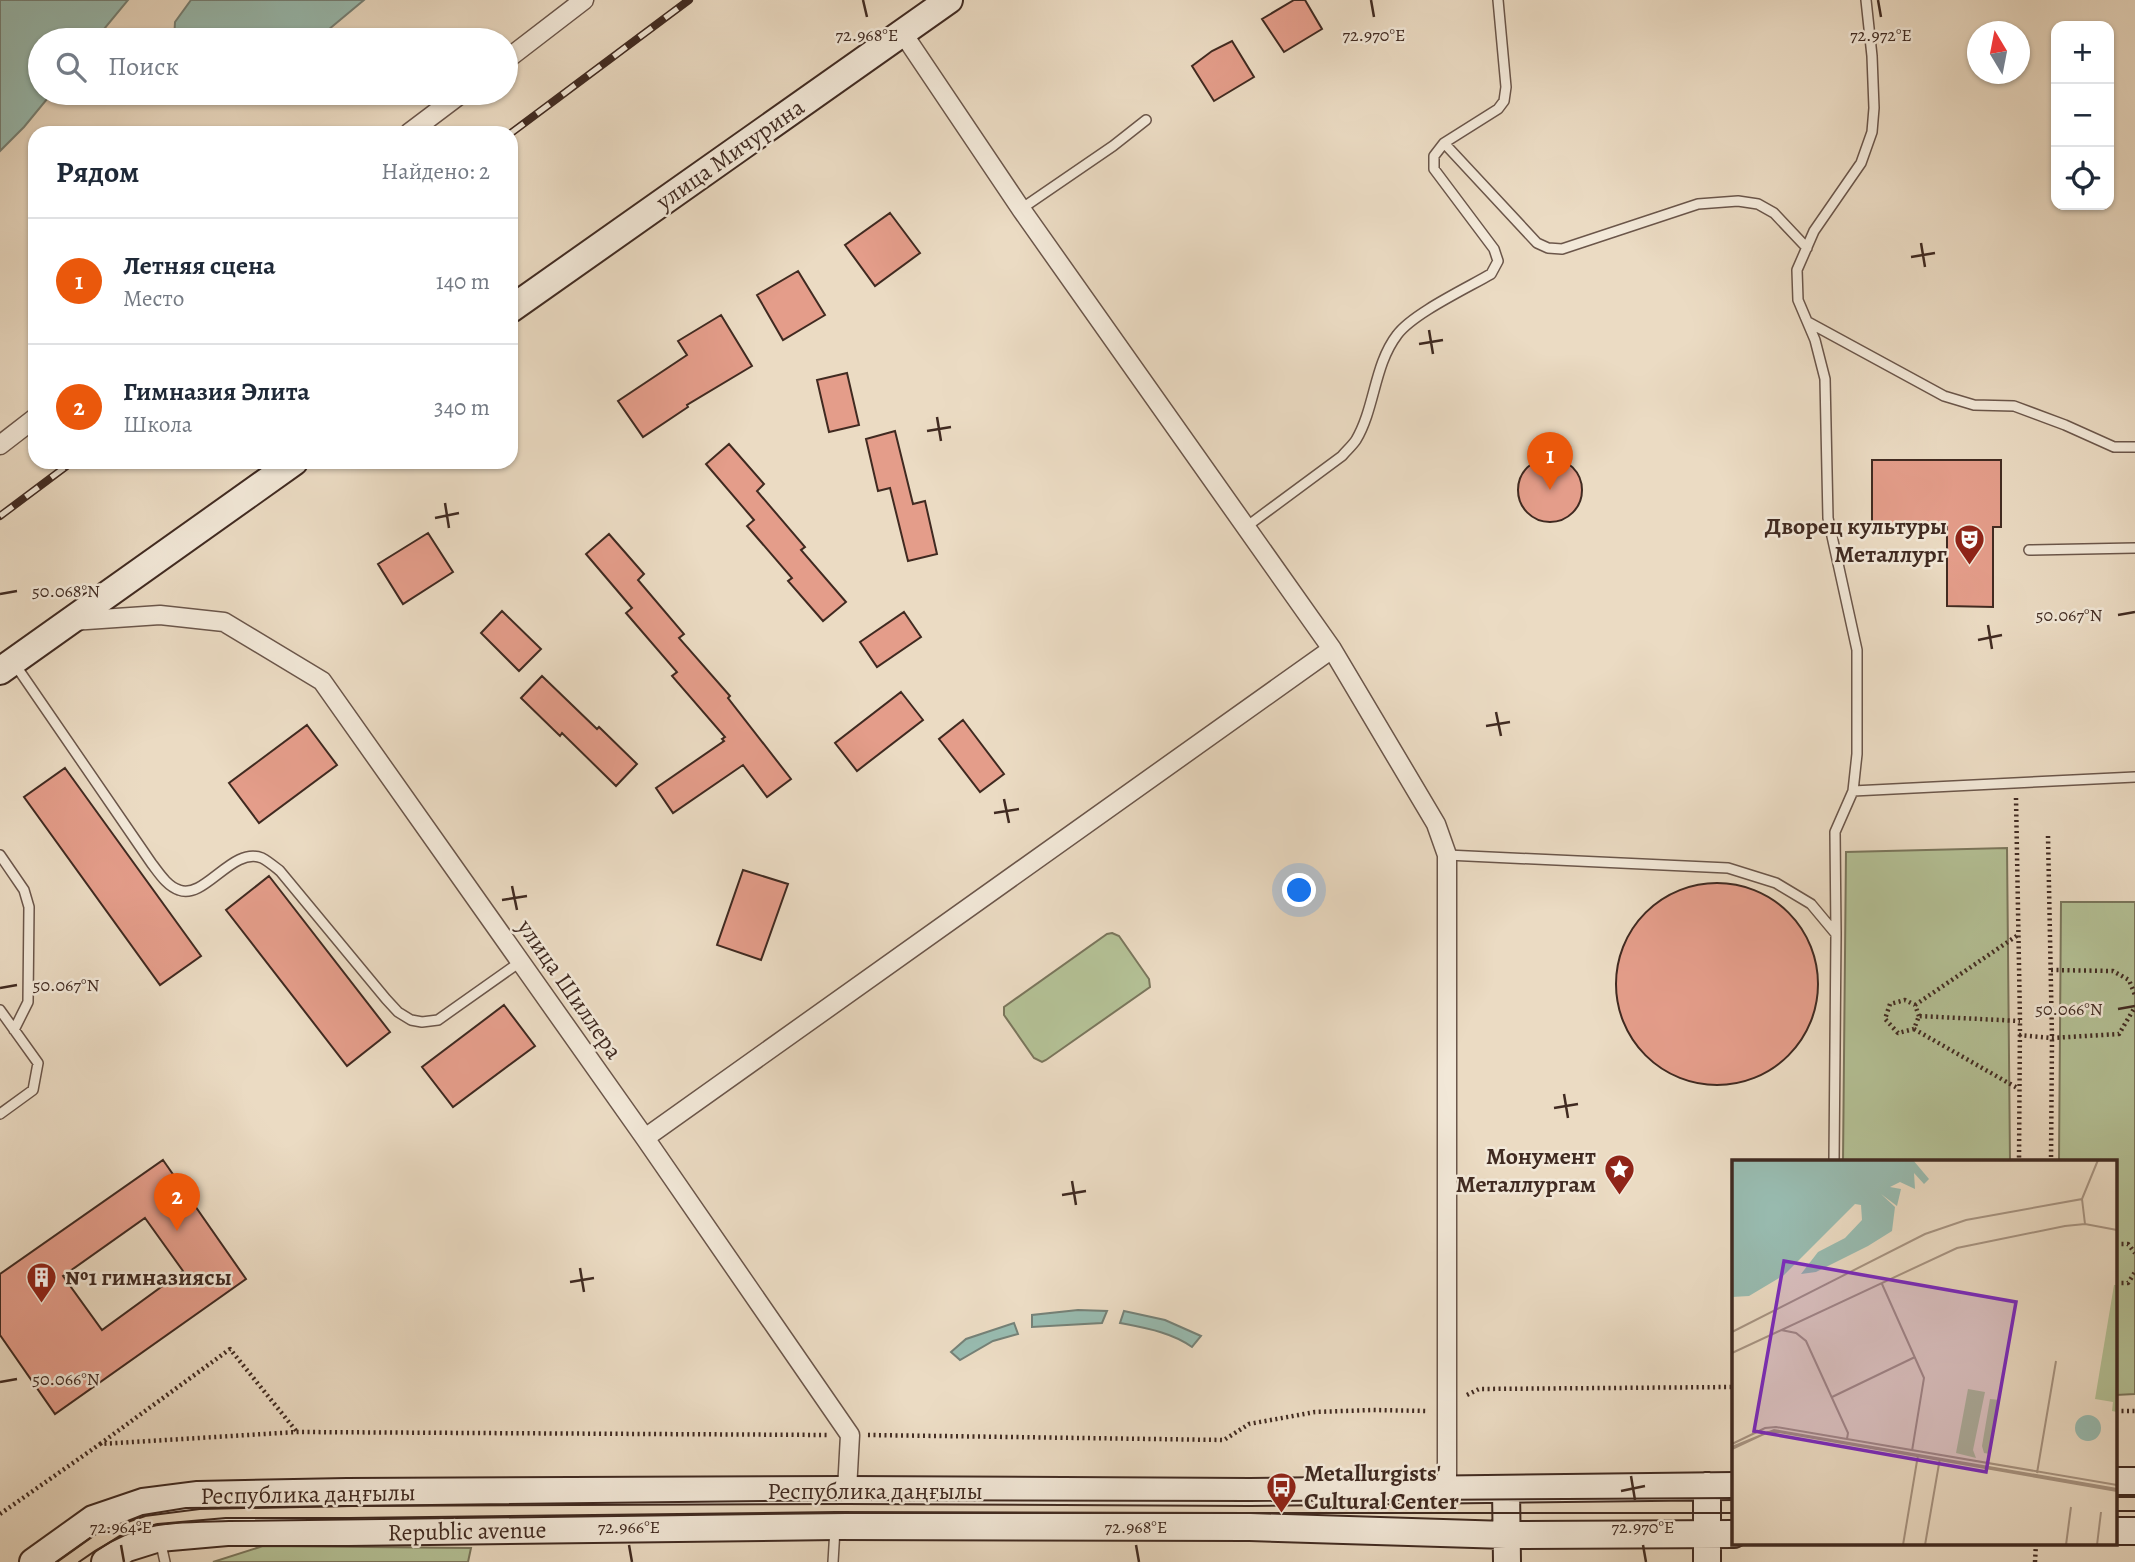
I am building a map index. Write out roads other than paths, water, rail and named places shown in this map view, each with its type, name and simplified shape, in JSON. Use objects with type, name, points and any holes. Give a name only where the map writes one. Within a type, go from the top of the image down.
[{"type":"main road","name":"улица Мичурина","points":[[518,304],[948,0]]},
{"type":"main road","points":[[7,666],[284,469]]},
{"type":"main road","points":[[1707,1486],[1707,1562]]},
{"type":"main road","name":"Республика даңғылы","points":[[33,1562],[93,1519],[143,1502],[198,1495],[847,1490],[1250,1492],[1732,1486]]},
{"type":"main road","points":[[1506,1489],[1507,1562]]},
{"type":"main road","name":"Республика даңғылы","points":[[836,1526],[1250,1527],[1506,1535],[1732,1534]]},
{"type":"main road","name":"Republic avenue","points":[[105,1562],[127,1548],[162,1550],[227,1532],[836,1526]]},
{"type":"street","points":[[518,51],[584,0]]},
{"type":"street","points":[[902,32],[1021,209],[1332,649],[1436,824],[1447,855],[1447,1489]]},
{"type":"street","points":[[418,126],[446,105]]},
{"type":"street","points":[[0,445],[28,423]]},
{"type":"street","name":"улица Шиллера","points":[[69,621],[160,615],[224,622],[322,681],[645,1138],[850,1435],[847,1490]]},
{"type":"street","points":[[645,1138],[1332,649]]},
{"type":"lane","points":[[1246,527],[1342,456],[1355,442],[1366,419],[1388,351],[1398,334],[1415,318],[1491,274],[1498,261],[1494,248],[1434,169],[1434,156],[1444,143],[1498,109],[1504,101],[1506,86],[1498,0]]},
{"type":"lane","points":[[1834,1160],[1835,832],[1853,791],[1857,754],[1857,650],[1829,518],[1825,379],[1815,340],[1798,300],[1797,270],[1814,231],[1861,163],[1872,132],[1874,108],[1866,0]]},
{"type":"lane","points":[[1021,209],[1146,120]]},
{"type":"lane","points":[[1444,143],[1536,243],[1548,248],[1562,249],[1698,204],[1738,201],[1758,204],[1774,213],[1807,248]]},
{"type":"lane","points":[[1808,322],[1944,396],[1975,405],[2014,406],[2114,447],[2135,447]]},
{"type":"lane","points":[[2029,550],[2135,548]]},
{"type":"lane","points":[[7,666],[167,883],[180,891],[192,891],[245,857],[262,858],[280,871],[386,999],[398,1012],[411,1020],[438,1020],[520,962]]},
{"type":"lane","points":[[1853,791],[2135,777]]},
{"type":"lane","points":[[0,855],[24,890],[29,907],[28,1002],[14,1030]]},
{"type":"lane","points":[[1447,855],[1728,868],[1776,883],[1811,904],[1836,934]]},
{"type":"lane","points":[[0,1010],[38,1063],[33,1090],[0,1114]]},
{"type":"lane","points":[[833,1562],[836,1526]]},
{"type":"water","points":[[0,0],[128,0],[105,28],[28,28],[28,105],[42,105],[0,151]]},
{"type":"water","points":[[191,0],[364,0],[330,28],[175,28],[175,22]]},
{"type":"water","points":[[1078,1310],[1107,1311],[1102,1323],[1032,1327],[1032,1315]]},
{"type":"water","points":[[1124,1311],[1165,1320],[1201,1336],[1192,1347],[1167,1334],[1120,1323]]},
{"type":"water","points":[[1014,1323],[1018,1334],[993,1341],[960,1360],[951,1352],[966,1339]]},
{"type":"tram line","points":[[2118,1497],[2135,1497]]},
{"type":"tram line","points":[[56,1562],[97,1533],[143,1515],[186,1508],[846,1500],[1732,1498]]},
{"type":"tram line","points":[[2118,1511],[2135,1511]]},
{"type":"tram line","points":[[79,1562],[109,1543],[141,1529],[196,1522],[846,1513],[1732,1513]]},
{"type":"railway","points":[[518,128],[689,0]]},
{"type":"railway","points":[[0,516],[63,469]]},
{"type":"place","name":"Летняя сцена","points":[[1550,490]]},
{"type":"place","name":"Дворец культуры Металлург","points":[[1970,567]]},
{"type":"place","name":"Монумент Металлургам","points":[[1619,1197]]},
{"type":"place","name":"Гимназия Элита","points":[[177,1231]]},
{"type":"place","name":"№1 гимназиясы","points":[[42,1304]]},
{"type":"place","name":"Metallurgists' Cultural Center","points":[[1281,1514]]}]
